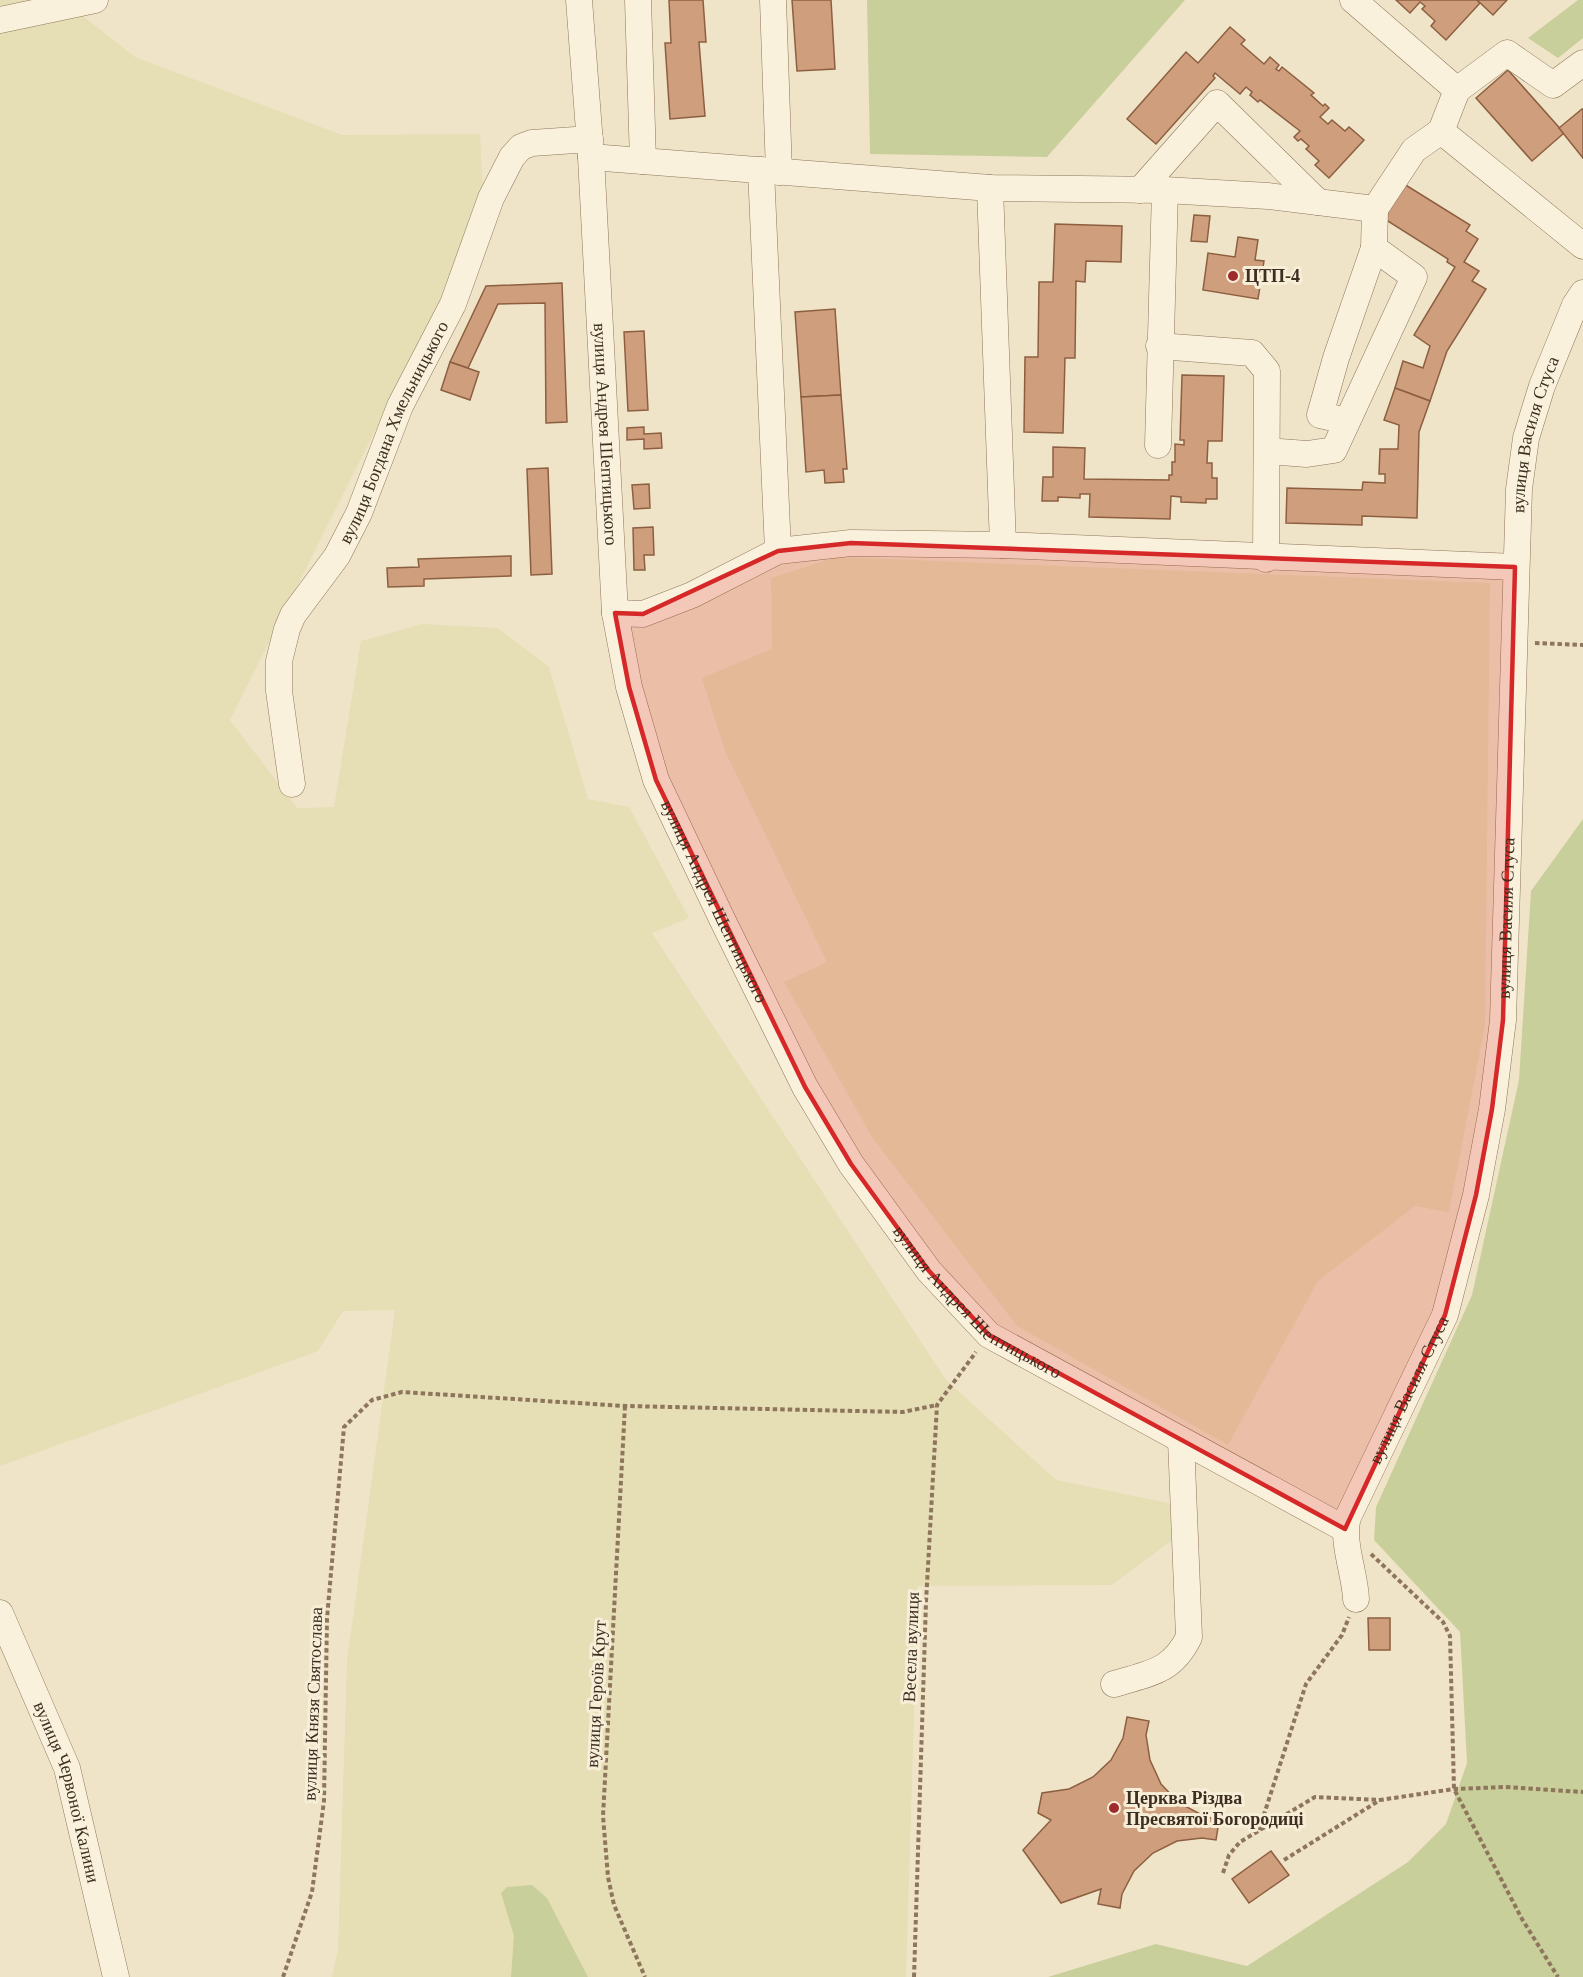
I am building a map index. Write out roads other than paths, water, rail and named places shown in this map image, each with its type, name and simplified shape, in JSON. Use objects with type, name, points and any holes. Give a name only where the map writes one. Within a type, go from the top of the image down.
[{"type":"street","points":[[0,21],[95,0]]},
{"type":"street","name":"вулиця Андрея Шептицького","points":[[579,0],[590,148],[615,613],[629,687],[656,780],[806,1087],[851,1164],[929,1271],[989,1335],[1345,1529]]},
{"type":"street","points":[[638,0],[643,161]]},
{"type":"street","points":[[773,0],[770,171],[778,551]]},
{"type":"street","points":[[1353,0],[1456,90]]},
{"type":"street","points":[[1347,421],[1320,416],[1336,358],[1374,248],[1375,209],[1414,150],[1441,131],[1456,90],[1507,53],[1553,85],[1583,63]]},
{"type":"street","points":[[1158,445],[1159,346],[1153,190],[1217,103],[1318,202]]},
{"type":"street","points":[[1441,131],[1583,246]]},
{"type":"street","name":"вулиця Богдана Хмельницького","points":[[292,784],[279,691],[279,661],[287,629],[293,615],[337,556],[359,513],[400,406],[453,303],[491,198],[512,157],[521,147],[532,143],[590,148],[643,161],[990,188],[1153,190],[1318,202],[1375,209]]},
{"type":"street","points":[[990,188],[1003,545]]},
{"type":"street","points":[[1267,452],[1307,454],[1334,450],[1414,277],[1374,248]]},
{"type":"street","name":"вулиця Василя Стуса","points":[[1345,1529],[1348,1517],[1445,1315],[1476,1195],[1492,1108],[1503,1020],[1519,489],[1527,438],[1542,386],[1575,305],[1583,293]]},
{"type":"street","points":[[1159,346],[1252,353],[1267,371],[1266,559]]},
{"type":"street","points":[[615,613],[643,614],[692,595],[778,551],[851,543],[1003,545],[1266,559],[1515,567]]},
{"type":"street","points":[[1114,1684],[1162,1669],[1180,1655],[1189,1637],[1181,1440]]},
{"type":"street","points":[[1345,1529],[1355,1577],[1356,1599]]},
{"type":"street","name":"вулиця Червоної Калини","points":[[0,1613],[67,1768],[117,1977]]},
{"type":"place","name":"ЦТП-4","points":[[1233,276]]},
{"type":"place","name":"Церква Різдва Пресвятої Богородиці","points":[[1114,1808]]}]
